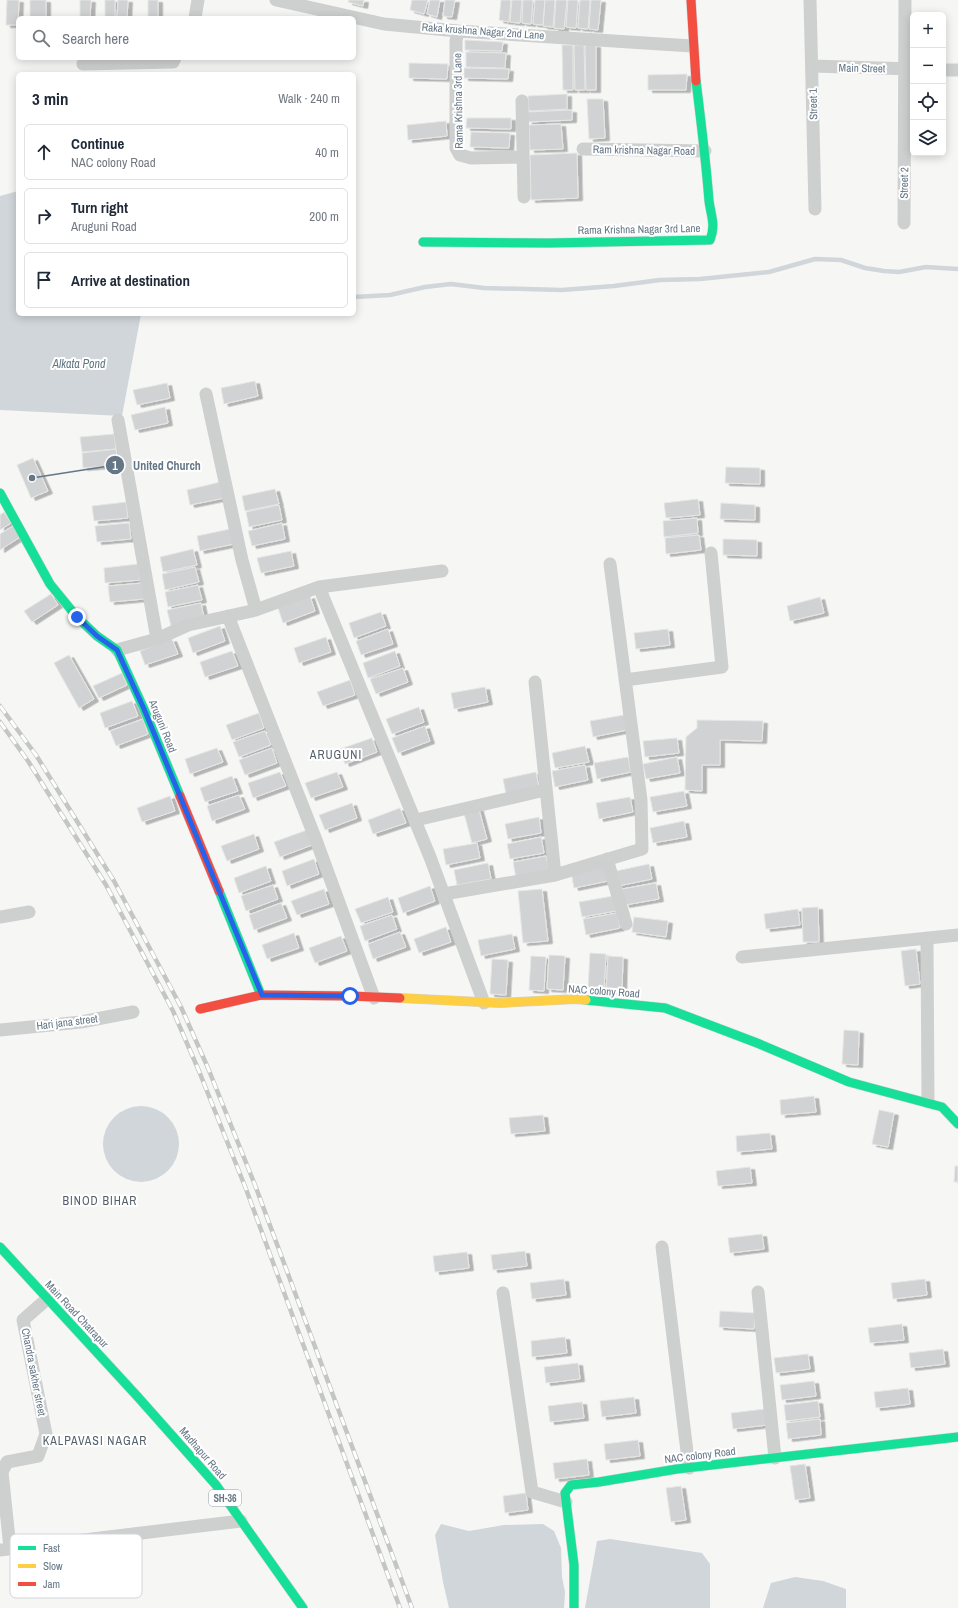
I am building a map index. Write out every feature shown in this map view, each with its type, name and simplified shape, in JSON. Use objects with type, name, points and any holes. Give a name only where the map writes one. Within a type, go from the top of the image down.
[{"type":"street","points":[[195,16],[198,0]]},
{"type":"street","name":"Raka krushna Nagar 2nd Lane","points":[[276,0],[348,16]]},
{"type":"street","name":"Rama Krishna Nagar 3rd Lane","points":[[423,242],[549,244],[710,240],[714,230],[710,210],[705,151],[692,46],[691,0]]},
{"type":"street","name":"Street 1","points":[[810,0],[815,209]]},
{"type":"street","name":"Street 2","points":[[904,223],[909,69],[905,0]]},
{"type":"street","name":"Raka krushna Nagar 2nd Lane","points":[[356,18],[384,24],[458,31],[692,46]]},
{"type":"street","name":"Rama Krishna 3rd Lane","points":[[458,31],[456,41],[456,148],[460,155],[471,158],[523,157]]},
{"type":"street","points":[[83,64],[173,62],[174,60]]},
{"type":"street","name":"Main Street","points":[[812,66],[909,69]]},
{"type":"street","points":[[946,70],[958,70]]},
{"type":"street","points":[[522,101],[524,197]]},
{"type":"street","name":"Ram krishna Nagar Road","points":[[583,149],[705,151]]},
{"type":"street","points":[[206,394],[242,560],[256,610]]},
{"type":"street","points":[[118,420],[157,639]]},
{"type":"street","points":[[0,493],[50,584],[77,617],[97,636],[117,650],[157,639],[188,625],[256,610],[319,587],[442,570]]},
{"type":"street","points":[[625,680],[722,667],[711,552]]},
{"type":"street","points":[[444,894],[555,875],[642,849],[641,800],[610,564]]},
{"type":"street","points":[[319,587],[416,820],[484,1003]]},
{"type":"street","points":[[228,616],[316,840],[374,998]]},
{"type":"street","name":"Aruguni Road","points":[[117,650],[144,709],[262,995]]},
{"type":"street","points":[[535,682],[555,875]]},
{"type":"street","points":[[416,820],[546,790]]},
{"type":"street","points":[[607,859],[626,924]]},
{"type":"street","points":[[0,917],[29,912]]},
{"type":"street","points":[[742,957],[958,935]]},
{"type":"street","points":[[928,938],[928,1102]]},
{"type":"street","name":"NAC colony Road","points":[[200,1009],[262,995],[484,1003],[576,999],[665,1008],[757,1043],[849,1082],[942,1107],[958,1124]]},
{"type":"street","name":"Hari jana street","points":[[0,1030],[81,1022],[133,1012]]},
{"type":"street","points":[[662,1247],[689,1468]]},
{"type":"street","name":"Main Road Chatrapur","points":[[0,1248],[137,1396]]},
{"type":"street","points":[[758,1292],[775,1458]]},
{"type":"street","points":[[503,1293],[532,1492],[566,1502]]},
{"type":"street","name":"Chandra sakher street","points":[[5,1549],[2,1472],[7,1462],[38,1456],[46,1434],[23,1320],[47,1299]]},
{"type":"street","name":"Madhapur Road","points":[[137,1396],[216,1485],[303,1608]]},
{"type":"street","name":"NAC colony Road","points":[[574,1608],[576,1592],[565,1493],[571,1485],[689,1468],[958,1437]]},
{"type":"street","points":[[131,1534],[241,1521]]},
{"type":"water","name":"Alkata Pond","points":[[16,192],[16,316],[141,316],[122,416],[0,410],[0,196]]},
{"type":"water","points":[[141,1106],[156,1109],[168,1117],[176,1129],[179,1144],[176,1159],[168,1171],[156,1179],[141,1182],[126,1179],[114,1171],[106,1159],[103,1144],[106,1129],[114,1117],[126,1109]]},
{"type":"water","points":[[441,1524],[469,1531],[504,1525],[543,1524],[554,1531],[561,1548],[562,1577],[565,1592],[564,1608],[449,1608],[435,1535]]},
{"type":"water","points":[[610,1539],[702,1553],[710,1564],[710,1608],[585,1608],[597,1541]]},
{"type":"water","points":[[795,1577],[823,1581],[846,1589],[846,1608],[763,1608],[771,1583]]},
{"type":"building","points":[[7,0],[19,0],[18,16],[16,16],[16,25],[6,25]]},
{"type":"building","points":[[30,0],[46,0],[46,16],[30,16]]},
{"type":"building","points":[[80,0],[91,0],[90,16],[80,16]]},
{"type":"building","points":[[105,0],[115,0],[115,16],[105,16]]},
{"type":"building","points":[[118,0],[128,0],[127,16],[117,16]]},
{"type":"building","points":[[148,0],[158,0],[158,16],[148,16]]},
{"type":"building","points":[[349,0],[364,0],[363,6],[348,2]]},
{"type":"building","points":[[412,0],[428,0],[424,14],[410,10]]},
{"type":"building","points":[[430,0],[440,0],[437,17],[427,14]]},
{"type":"building","points":[[445,0],[455,0],[452,17],[443,16]]},
{"type":"building","points":[[501,0],[511,0],[509,22],[499,20]]},
{"type":"building","points":[[512,0],[522,0],[520,23],[510,22]]},
{"type":"building","points":[[523,0],[533,0],[531,24],[522,23]]},
{"type":"building","points":[[535,0],[545,0],[543,25],[533,24]]},
{"type":"building","points":[[545,0],[555,0],[553,27],[543,26]]},
{"type":"building","points":[[556,0],[567,0],[564,29],[554,28]]},
{"type":"building","points":[[568,0],[578,0],[576,28],[566,27]]},
{"type":"building","points":[[580,0],[590,0],[588,29],[578,28]]},
{"type":"building","points":[[591,0],[601,0],[598,30],[589,29]]},
{"type":"building","points":[[465,40],[503,42],[502,51],[465,50]]},
{"type":"building","points":[[562,45],[573,45],[573,90],[563,90]]},
{"type":"building","points":[[574,45],[584,45],[585,90],[575,90]]},
{"type":"building","points":[[585,45],[596,45],[596,90],[586,90]]},
{"type":"building","points":[[466,52],[506,53],[505,68],[466,67]]},
{"type":"building","points":[[409,63],[448,64],[447,79],[409,78]]},
{"type":"building","points":[[464,68],[509,69],[508,79],[464,78]]},
{"type":"building","points":[[687,74],[686,90],[648,90],[648,75]]},
{"type":"building","points":[[567,94],[567,109],[529,111],[528,96]]},
{"type":"building","points":[[587,99],[603,99],[605,138],[589,139]]},
{"type":"building","points":[[572,110],[572,120],[528,122],[527,112]]},
{"type":"building","points":[[467,118],[511,118],[511,129],[466,128]]},
{"type":"building","points":[[446,121],[447,136],[408,140],[407,125]]},
{"type":"building","points":[[561,124],[563,149],[530,150],[529,125]]},
{"type":"building","points":[[471,132],[510,133],[509,148],[470,147]]},
{"type":"building","points":[[577,153],[578,198],[531,200],[530,155]]},
{"type":"building","points":[[255,381],[258,396],[224,404],[221,388]]},
{"type":"building","points":[[167,383],[170,398],[137,405],[133,390]]},
{"type":"building","points":[[165,407],[168,423],[135,430],[131,415]]},
{"type":"building","points":[[114,434],[116,449],[82,452],[80,437]]},
{"type":"building","points":[[116,449],[118,465],[83,468],[82,453]]},
{"type":"building","points":[[33,458],[48,491],[31,498],[17,465]]},
{"type":"building","points":[[726,467],[760,468],[760,484],[725,483]]},
{"type":"building","points":[[220,482],[224,498],[190,505],[187,490]]},
{"type":"building","points":[[275,489],[279,504],[245,511],[242,496]]},
{"type":"building","points":[[698,499],[700,515],[666,518],[664,503]]},
{"type":"building","points":[[126,502],[128,518],[94,521],[92,506]]},
{"type":"building","points":[[721,503],[755,505],[755,520],[720,519]]},
{"type":"building","points":[[279,505],[282,520],[249,527],[246,512]]},
{"type":"building","points":[[4,512],[11,523],[0,530],[0,515]]},
{"type":"building","points":[[697,518],[698,533],[664,537],[663,521]]},
{"type":"building","points":[[129,523],[131,539],[97,542],[95,526]]},
{"type":"building","points":[[282,523],[285,539],[252,546],[248,531]]},
{"type":"building","points":[[13,526],[20,537],[0,550],[0,534]]},
{"type":"building","points":[[230,529],[234,544],[200,551],[197,536]]},
{"type":"building","points":[[699,535],[701,550],[666,554],[665,538]]},
{"type":"building","points":[[723,539],[757,540],[757,556],[723,555]]},
{"type":"building","points":[[193,549],[197,565],[163,572],[160,557]]},
{"type":"building","points":[[291,551],[294,566],[261,573],[257,558]]},
{"type":"building","points":[[138,564],[140,580],[105,583],[104,568]]},
{"type":"building","points":[[195,567],[199,582],[165,590],[162,574]]},
{"type":"building","points":[[143,583],[144,599],[110,602],[108,586]]},
{"type":"building","points":[[198,585],[202,600],[168,607],[165,592]]},
{"type":"building","points":[[51,594],[58,605],[32,622],[24,611]]},
{"type":"building","points":[[310,596],[315,611],[283,623],[278,608]]},
{"type":"building","points":[[820,597],[824,613],[790,621],[787,606]]},
{"type":"building","points":[[201,603],[204,618],[171,626],[167,610]]},
{"type":"building","points":[[381,612],[386,626],[354,638],[349,623]]},
{"type":"building","points":[[220,626],[225,641],[193,653],[188,638]]},
{"type":"building","points":[[388,629],[393,644],[361,655],[356,641]]},
{"type":"building","points":[[668,629],[670,645],[636,649],[634,633]]},
{"type":"building","points":[[326,637],[331,652],[299,663],[294,648]]},
{"type":"building","points":[[172,639],[178,654],[145,665],[140,651]]},
{"type":"building","points":[[232,651],[238,666],[205,677],[200,662]]},
{"type":"building","points":[[395,651],[400,666],[368,678],[363,663]]},
{"type":"building","points":[[69,655],[94,699],[79,708],[54,663]]},
{"type":"building","points":[[403,668],[408,682],[376,694],[370,679]]},
{"type":"building","points":[[122,673],[127,685],[99,698],[93,686]]},
{"type":"building","points":[[350,680],[355,695],[323,706],[317,692]]},
{"type":"building","points":[[485,687],[488,702],[454,709],[451,693]]},
{"type":"building","points":[[132,701],[138,716],[105,728],[100,713]]},
{"type":"building","points":[[419,707],[424,722],[392,734],[386,719]]},
{"type":"building","points":[[259,713],[264,728],[232,740],[226,725]]},
{"type":"building","points":[[624,715],[627,730],[593,737],[590,721]]},
{"type":"building","points":[[143,719],[148,734],[116,746],[110,731]]},
{"type":"building","points":[[697,720],[763,721],[762,741],[720,740],[720,765],[702,765],[702,791],[685,790],[686,737],[697,728]]},
{"type":"building","points":[[425,726],[430,741],[398,753],[392,738]]},
{"type":"building","points":[[265,731],[271,745],[239,757],[233,742]]},
{"type":"building","points":[[372,738],[377,752],[345,764],[340,749]]},
{"type":"building","points":[[677,738],[679,753],[645,757],[643,741]]},
{"type":"building","points":[[585,746],[589,762],[555,768],[552,753]]},
{"type":"building","points":[[217,748],[223,762],[190,774],[185,759]]},
{"type":"building","points":[[272,748],[277,763],[245,775],[239,760]]},
{"type":"building","points":[[628,757],[631,772],[597,779],[594,763]]},
{"type":"building","points":[[677,757],[680,773],[646,779],[643,764]]},
{"type":"building","points":[[585,765],[588,780],[555,787],[552,771]]},
{"type":"building","points":[[280,772],[286,786],[253,798],[248,783]]},
{"type":"building","points":[[337,772],[343,787],[311,798],[305,783]]},
{"type":"building","points":[[536,772],[539,788],[506,794],[503,779]]},
{"type":"building","points":[[232,776],[238,791],[205,802],[200,788]]},
{"type":"building","points":[[684,791],[687,806],[653,812],[650,797]]},
{"type":"building","points":[[239,795],[245,809],[212,821],[207,806]]},
{"type":"building","points":[[170,796],[175,811],[142,822],[137,808]]},
{"type":"building","points":[[630,797],[633,812],[599,819],[596,803]]},
{"type":"building","points":[[352,803],[357,818],[325,830],[319,815]]},
{"type":"building","points":[[478,806],[487,839],[472,843],[463,810]]},
{"type":"building","points":[[400,808],[406,823],[373,834],[368,820]]},
{"type":"building","points":[[539,817],[541,833],[508,839],[505,824]]},
{"type":"building","points":[[684,821],[687,837],[653,843],[650,828]]},
{"type":"building","points":[[307,830],[312,845],[280,857],[274,842]]},
{"type":"building","points":[[254,834],[259,849],[227,861],[221,846]]},
{"type":"building","points":[[541,837],[544,853],[510,859],[507,844]]},
{"type":"building","points":[[477,843],[480,858],[446,865],[443,849]]},
{"type":"building","points":[[546,856],[549,871],[516,878],[513,862]]},
{"type":"building","points":[[314,859],[319,874],[287,886],[282,871]]},
{"type":"building","points":[[488,863],[491,879],[457,885],[454,870]]},
{"type":"building","points":[[649,864],[652,879],[618,886],[616,871]]},
{"type":"building","points":[[266,866],[271,881],[239,893],[234,878]]},
{"type":"building","points":[[605,866],[608,881],[574,888],[571,872]]},
{"type":"building","points":[[656,883],[659,899],[625,905],[622,889]]},
{"type":"building","points":[[273,885],[278,899],[246,911],[241,896]]},
{"type":"building","points":[[430,886],[435,901],[403,913],[398,898]]},
{"type":"building","points":[[324,889],[329,904],[297,915],[291,901]]},
{"type":"building","points":[[542,889],[548,941],[523,943],[518,891]]},
{"type":"building","points":[[613,896],[616,911],[582,917],[579,902]]},
{"type":"building","points":[[388,897],[393,912],[361,923],[355,909]]},
{"type":"building","points":[[281,903],[287,918],[254,930],[249,915]]},
{"type":"building","points":[[818,907],[819,942],[803,942],[802,908]]},
{"type":"building","points":[[798,909],[800,925],[766,929],[764,914]]},
{"type":"building","points":[[617,913],[620,928],[586,935],[583,919]]},
{"type":"building","points":[[392,915],[397,929],[365,941],[360,926]]},
{"type":"building","points":[[634,917],[668,921],[666,937],[632,932]]},
{"type":"building","points":[[446,927],[451,942],[419,953],[414,939]]},
{"type":"building","points":[[400,932],[406,947],[373,959],[368,944]]},
{"type":"building","points":[[294,933],[299,948],[267,959],[262,945]]},
{"type":"building","points":[[512,934],[515,949],[481,956],[478,940]]},
{"type":"building","points":[[341,936],[347,951],[315,963],[309,948]]},
{"type":"building","points":[[916,949],[920,984],[905,986],[901,951]]},
{"type":"building","points":[[590,953],[606,954],[604,989],[588,988]]},
{"type":"building","points":[[549,955],[565,956],[563,990],[547,989]]},
{"type":"building","points":[[531,956],[546,957],[544,991],[529,990]]},
{"type":"building","points":[[608,956],[623,957],[622,992],[606,991]]},
{"type":"building","points":[[492,959],[508,960],[506,995],[490,994]]},
{"type":"building","points":[[844,1030],[859,1031],[858,1065],[842,1064]]},
{"type":"building","points":[[814,1096],[816,1112],[781,1115],[780,1100]]},
{"type":"building","points":[[879,1110],[894,1113],[888,1147],[872,1144]]},
{"type":"building","points":[[543,1115],[545,1131],[511,1134],[509,1118]]},
{"type":"building","points":[[770,1133],[772,1149],[737,1152],[736,1136]]},
{"type":"building","points":[[955,1166],[958,1166],[958,1182],[954,1182]]},
{"type":"building","points":[[750,1167],[752,1183],[718,1186],[716,1171]]},
{"type":"building","points":[[762,1234],[764,1249],[730,1253],[728,1238]]},
{"type":"building","points":[[525,1251],[527,1266],[493,1270],[491,1255]]},
{"type":"building","points":[[467,1252],[469,1268],[435,1272],[433,1256]]},
{"type":"building","points":[[564,1279],[566,1295],[532,1299],[530,1283]]},
{"type":"building","points":[[925,1279],[927,1295],[893,1299],[891,1283]]},
{"type":"building","points":[[720,1311],[755,1313],[754,1329],[719,1327]]},
{"type":"building","points":[[902,1324],[904,1340],[870,1343],[868,1328]]},
{"type":"building","points":[[565,1337],[567,1353],[532,1357],[531,1341]]},
{"type":"building","points":[[943,1349],[945,1364],[911,1368],[909,1353]]},
{"type":"building","points":[[808,1354],[810,1369],[776,1373],[774,1358]]},
{"type":"building","points":[[578,1363],[580,1379],[546,1383],[544,1367]]},
{"type":"building","points":[[814,1381],[816,1396],[782,1400],[780,1385]]},
{"type":"building","points":[[908,1388],[910,1404],[876,1408],[874,1392]]},
{"type":"building","points":[[634,1397],[636,1413],[602,1417],[600,1401]]},
{"type":"building","points":[[818,1401],[820,1417],[786,1421],[784,1405]]},
{"type":"building","points":[[582,1402],[584,1418],[550,1422],[548,1406]]},
{"type":"building","points":[[765,1409],[767,1425],[733,1429],[731,1413]]},
{"type":"building","points":[[820,1419],[821,1435],[788,1439],[786,1423]]},
{"type":"building","points":[[638,1440],[640,1456],[606,1460],[604,1444]]},
{"type":"building","points":[[587,1459],[589,1475],[555,1479],[553,1463]]},
{"type":"building","points":[[805,1464],[810,1498],[795,1500],[790,1466]]},
{"type":"building","points":[[681,1486],[686,1520],[671,1522],[666,1488]]},
{"type":"building","points":[[526,1493],[528,1510],[505,1513],[503,1496]]},
{"type":"waterway","points":[[356,297],[390,295],[425,287],[451,284],[484,288],[562,290],[614,286],[660,280],[700,279],[769,272],[815,259],[841,260],[865,268],[884,271],[899,272],[926,267],[958,269]]},
{"type":"railway","points":[[0,706],[36,755],[114,881],[181,1007],[208,1068],[255,1185],[412,1608]]},
{"type":"railway","points":[[0,722],[28,761],[106,885],[173,1011],[199,1071],[246,1189],[400,1608]]},
{"type":"traffic: fast","points":[[423,242],[549,243],[710,240],[713,230],[696,81]]},
{"type":"traffic: fast","points":[[0,493],[50,584],[77,617],[97,636],[117,650],[144,709],[180,796]]},
{"type":"traffic: fast","points":[[219,891],[261,995]]},
{"type":"traffic: fast","points":[[586,1000],[665,1008],[757,1043],[849,1082],[942,1107],[958,1124]]},
{"type":"traffic: fast","points":[[0,1247],[137,1396]]},
{"type":"traffic: fast","points":[[137,1396],[216,1485],[303,1608]]},
{"type":"traffic: fast","points":[[574,1608],[574,1565],[565,1493],[571,1485],[599,1482],[677,1469],[958,1437]]},
{"type":"traffic: slow","points":[[400,998],[500,1003],[576,999],[586,1000]]},
{"type":"traffic: jam","points":[[691,0],[696,81]]},
{"type":"traffic: jam","points":[[180,796],[219,891]]},
{"type":"traffic: jam","points":[[200,1009],[261,995],[400,998]]},
{"type":"place","name":"United Church","points":[[32,478]]},
{"type":"district","name":"ARUGUNI","points":[[336,755]]},
{"type":"district","name":"BINOD BIHAR","points":[[100,1201]]},
{"type":"district","name":"KALPAVASI NAGAR","points":[[95,1441]]},
{"type":"route","points":[[77,617],[97,636],[117,650],[144,709],[179,797],[262,995],[350,996]]}]
